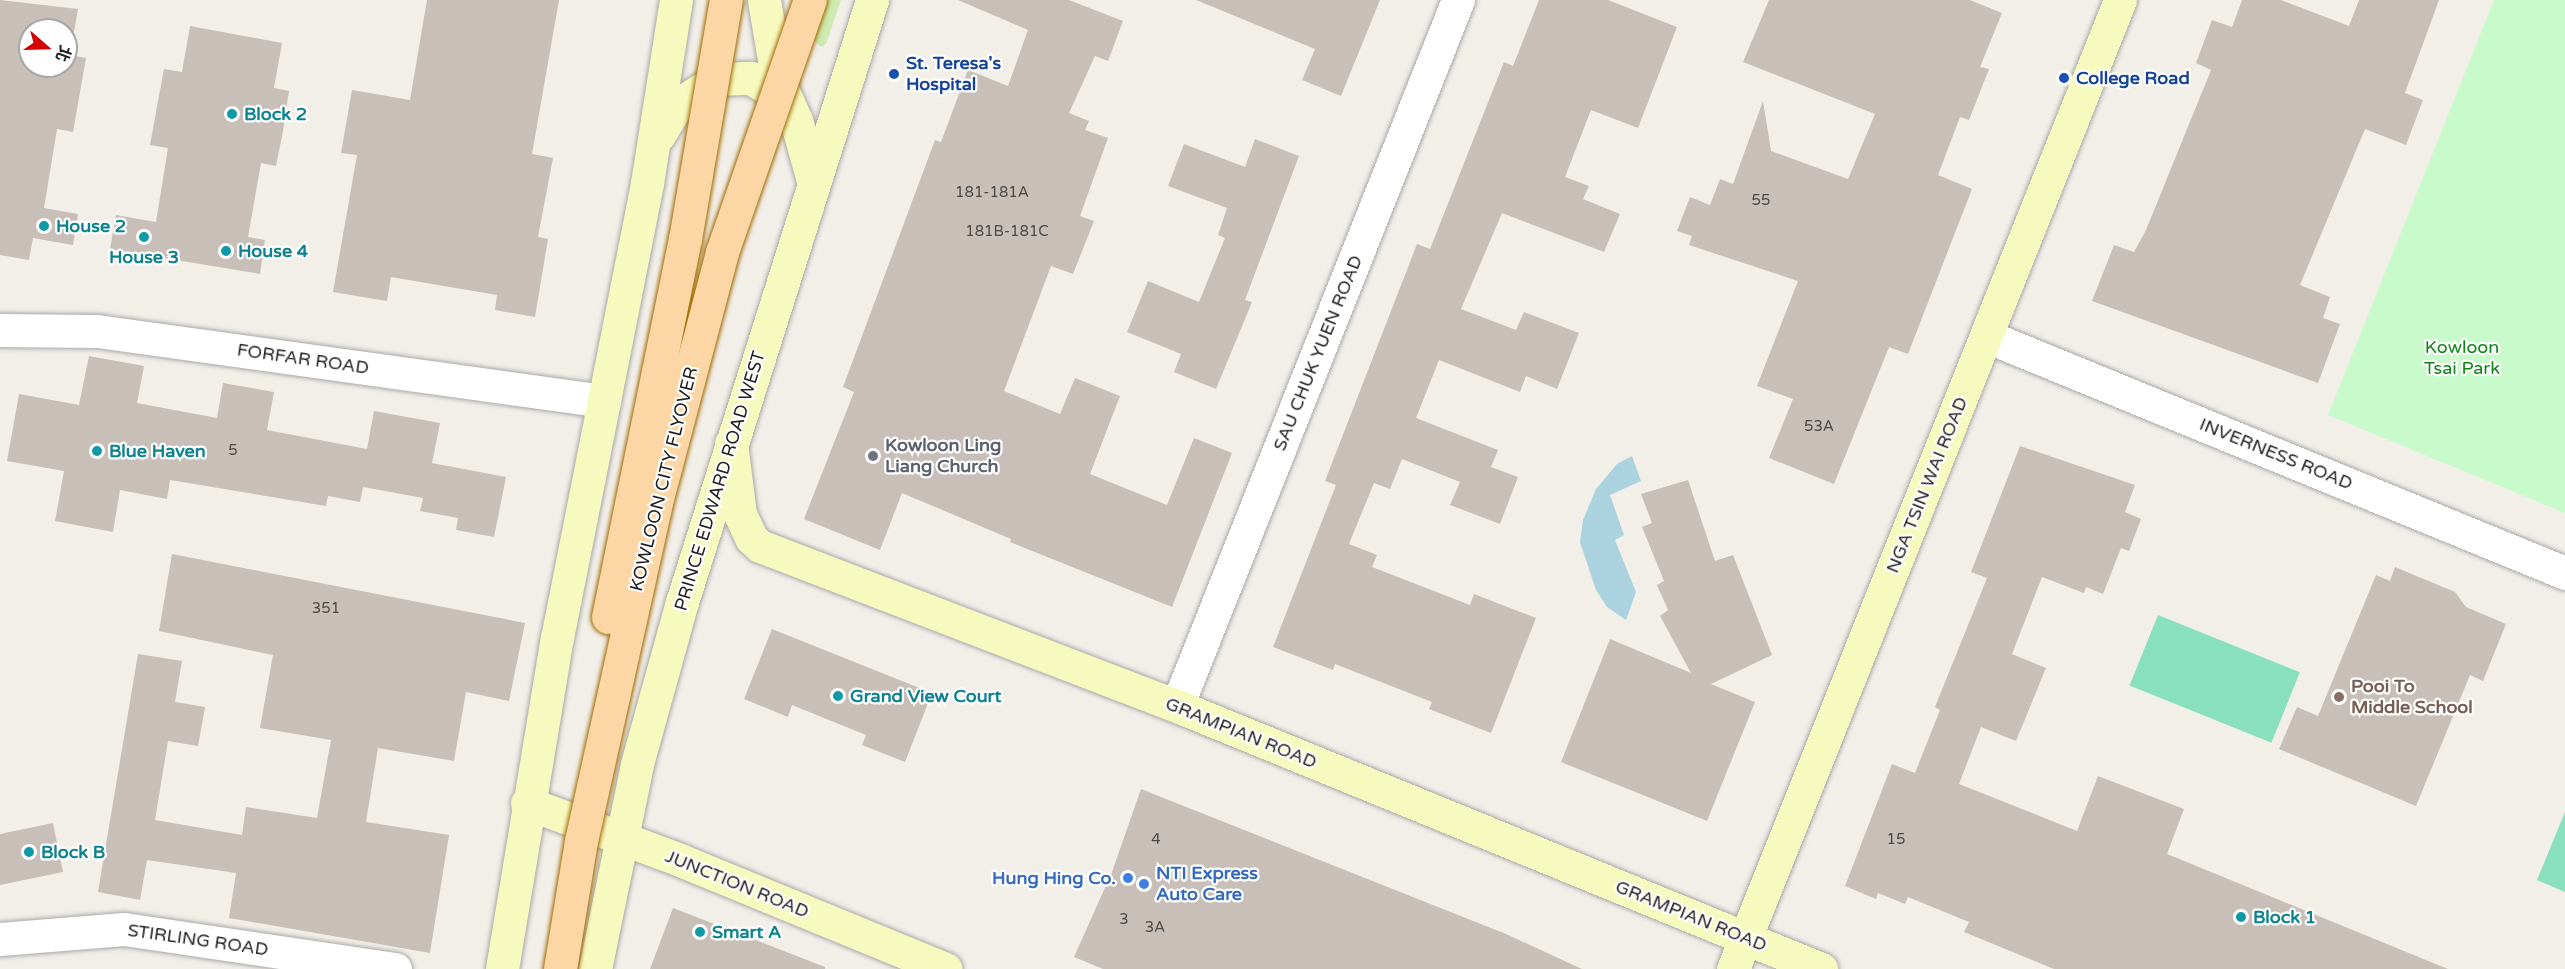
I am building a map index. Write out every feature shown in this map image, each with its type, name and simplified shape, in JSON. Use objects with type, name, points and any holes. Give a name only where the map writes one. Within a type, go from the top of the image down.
[{"type":"main road","points":[[647,183],[676,0]]},
{"type":"main road","name":"KOWLOON CITY FLYOVER","points":[[538,969],[685,239],[726,0]]},
{"type":"main road","points":[[764,0],[768,45],[813,181]]},
{"type":"main road","name":"KOWLOON CITY FLYOVER","points":[[560,969],[581,841],[655,507],[722,252],[810,0]]},
{"type":"main road","name":"PRINCE EDWARD ROAD WEST","points":[[595,969],[620,839],[682,602],[872,0]]},
{"type":"main road","name":"NGA TSIN WAI ROAD","points":[[1733,969],[2120,0]]},
{"type":"main road","points":[[502,969],[527,803],[656,140],[677,105],[700,87],[718,79],[751,78],[786,100]]},
{"type":"main road","name":"GRAMPIAN ROAD","points":[[731,443],[740,513],[751,538],[760,546],[1177,706],[1821,969]]},
{"type":"main road","name":"JUNCTION ROAD","points":[[527,803],[946,969]]},
{"type":"street","name":"SAU CHUK YUEN ROAD","points":[[1177,706],[1458,0]]},
{"type":"street","name":"FORFAR ROAD","points":[[0,330],[97,331],[604,400]]},
{"type":"street","name":"INVERNESS ROAD","points":[[1986,336],[2565,573]]},
{"type":"street","name":"STIRLING ROAD","points":[[0,939],[124,929],[395,969]]},
{"type":"green space","points":[[806,0],[841,0],[826,44],[821,47],[812,39]]},
{"type":"green space","name":"Kowloon Tsai Park","points":[[2494,0],[2565,0],[2565,513],[2328,415]]},
{"type":"green space","points":[[2158,615],[2300,672],[2271,743],[2130,685]]},
{"type":"green space","points":[[2565,812],[2565,892],[2537,880]]},
{"type":"water","points":[[1632,456],[1641,481],[1610,495],[1624,535],[1615,540],[1636,592],[1626,620],[1607,607],[1596,590],[1580,542],[1583,520],[1596,489],[1617,464]]},
{"type":"building","points":[[0,0],[78,9],[76,18],[18,18],[18,78],[78,78],[78,56],[86,58],[73,132],[57,129],[44,208],[78,214],[73,245],[33,238],[29,260],[0,255]]},
{"type":"building","points":[[427,0],[559,0],[532,154],[553,158],[538,237],[548,239],[535,317],[495,310],[497,295],[391,277],[387,301],[333,292],[357,155],[341,153],[352,90],[410,100]]},
{"type":"building","points":[[958,0],[1069,0],[1123,21],[1108,61],[1095,56],[1069,113],[1089,121],[1085,130],[1108,138],[1080,216],[1094,221],[1073,274],[1051,266],[1004,391],[1060,414],[1075,378],[1120,396],[1090,474],[1167,505],[1194,438],[1232,453],[1172,607],[1010,542],[1011,539],[902,493],[880,550],[804,519],[854,392],[843,387],[935,140],[941,142],[968,70],[1008,86],[1028,30]]},
{"type":"building","points":[[1196,0],[1380,0],[1341,96],[1302,80],[1315,49]]},
{"type":"building","points":[[1539,0],[1608,0],[1677,27],[1638,128],[1591,110],[1565,177],[1589,186],[1583,199],[1620,214],[1604,252],[1502,213],[1461,309],[1516,330],[1524,312],[1579,333],[1557,389],[1526,376],[1520,392],[1439,360],[1416,418],[1498,450],[1491,467],[1518,477],[1500,524],[1450,505],[1460,482],[1402,459],[1390,489],[1374,483],[1349,544],[1377,555],[1372,567],[1470,605],[1474,594],[1536,618],[1491,733],[1429,709],[1432,702],[1335,664],[1333,670],[1273,647],[1336,485],[1325,481],[1417,244],[1430,249],[1504,62],[1513,66]]},
{"type":"building","points":[[1769,0],[1970,0],[2002,13],[1980,67],[1989,69],[1969,120],[1960,117],[1938,175],[1972,189],[1908,354],[1889,347],[1834,484],[1769,458],[1793,399],[1757,386],[1798,281],[1689,245],[1692,236],[1677,231],[1690,197],[1710,205],[1720,179],[1733,184],[1763,101],[1771,151],[1848,179],[1875,114],[1743,62]]},
{"type":"building","points":[[2242,0],[2281,0],[2349,26],[2359,0],[2439,0],[2405,93],[2423,100],[2406,145],[2365,129],[2300,285],[2330,297],[2323,318],[2340,324],[2318,383],[2092,301],[2114,245],[2134,252],[2146,230],[2211,70],[2196,63],[2212,20],[2232,27]]},
{"type":"building","name":"Block 2","points":[[190,26],[282,43],[274,88],[289,91],[283,131],[276,166],[261,163],[248,237],[265,240],[260,274],[110,249],[116,215],[156,222],[168,148],[150,145],[164,69],[182,72]]},
{"type":"building","points":[[1255,139],[1299,156],[1245,300],[1252,302],[1216,389],[1174,372],[1181,354],[1127,332],[1148,281],[1199,302],[1225,238],[1218,235],[1227,208],[1168,186],[1184,144],[1245,167]]},
{"type":"building","points":[[89,356],[144,366],[137,403],[217,418],[223,383],[274,392],[267,430],[367,449],[374,411],[440,423],[432,463],[506,477],[494,537],[456,530],[458,518],[420,511],[423,498],[363,487],[360,502],[328,496],[326,506],[170,480],[167,499],[120,490],[113,532],[55,521],[64,471],[7,461],[19,394],[79,405]]},
{"type":"building","points":[[2020,446],[2135,485],[2125,512],[2141,519],[2129,551],[2121,548],[2103,594],[2086,587],[2084,593],[2042,577],[2012,654],[2046,668],[2016,741],[1981,727],[1959,784],[2077,831],[2098,776],[2184,809],[2167,854],[2448,969],[2054,969],[1964,932],[1969,922],[1908,897],[1905,904],[1878,893],[1876,899],[1845,886],[1892,764],[1915,773],[1940,710],[1935,707],[1987,578],[1971,572]]},
{"type":"building","points":[[1688,480],[1715,561],[1733,555],[1772,655],[1711,684],[1755,702],[1707,821],[1561,762],[1610,639],[1691,673],[1660,616],[1668,610],[1657,585],[1664,581],[1642,527],[1652,523],[1641,494]]},
{"type":"building","points":[[172,554],[525,623],[509,701],[466,692],[454,761],[378,748],[366,822],[449,835],[430,953],[229,918],[236,873],[147,860],[140,900],[98,892],[138,654],[182,661],[175,702],[205,707],[198,746],[168,741],[155,820],[242,835],[246,807],[317,818],[331,740],[260,728],[273,655],[159,631]]},
{"type":"building","points":[[2395,567],[2455,592],[2466,607],[2506,624],[2483,681],[2470,675],[2416,806],[2279,749],[2297,707],[2318,716],[2376,575],[2390,581]]},
{"type":"building","name":"Grand View Court","points":[[772,629],[932,693],[905,762],[862,745],[866,735],[792,705],[788,717],[744,699]]},
{"type":"building","points":[[1141,789],[1506,934],[1582,969],[1103,969],[1074,957],[1112,872]]},
{"type":"building","name":"Block B","points":[[53,823],[63,872],[0,885],[0,834]]},
{"type":"building","name":"Smart A","points":[[673,908],[825,967],[825,969],[650,969]]},
{"type":"place","name":"St. Teresa's Hospital","points":[[894,74]]},
{"type":"place","name":"College Road","points":[[2064,78]]},
{"type":"place","name":"Block 2","points":[[232,114]]},
{"type":"place","name":"House 2","points":[[44,226]]},
{"type":"place","name":"House 3","points":[[144,237]]},
{"type":"place","name":"House 4","points":[[226,251]]},
{"type":"place","name":"Blue Haven","points":[[97,451]]},
{"type":"place","name":"Kowloon Ling Liang Church","points":[[873,456]]},
{"type":"place","name":"Grand View Court","points":[[838,696]]},
{"type":"place","name":"Pooi To Middle School","points":[[2339,697]]},
{"type":"place","name":"Block B","points":[[29,852]]},
{"type":"place","name":"Hung Hing Co.","points":[[1128,878]]},
{"type":"place","name":"NTI Express Auto Care","points":[[1144,884]]},
{"type":"place","name":"Block 1","points":[[2241,917]]},
{"type":"place","name":"Smart A","points":[[700,932]]}]
